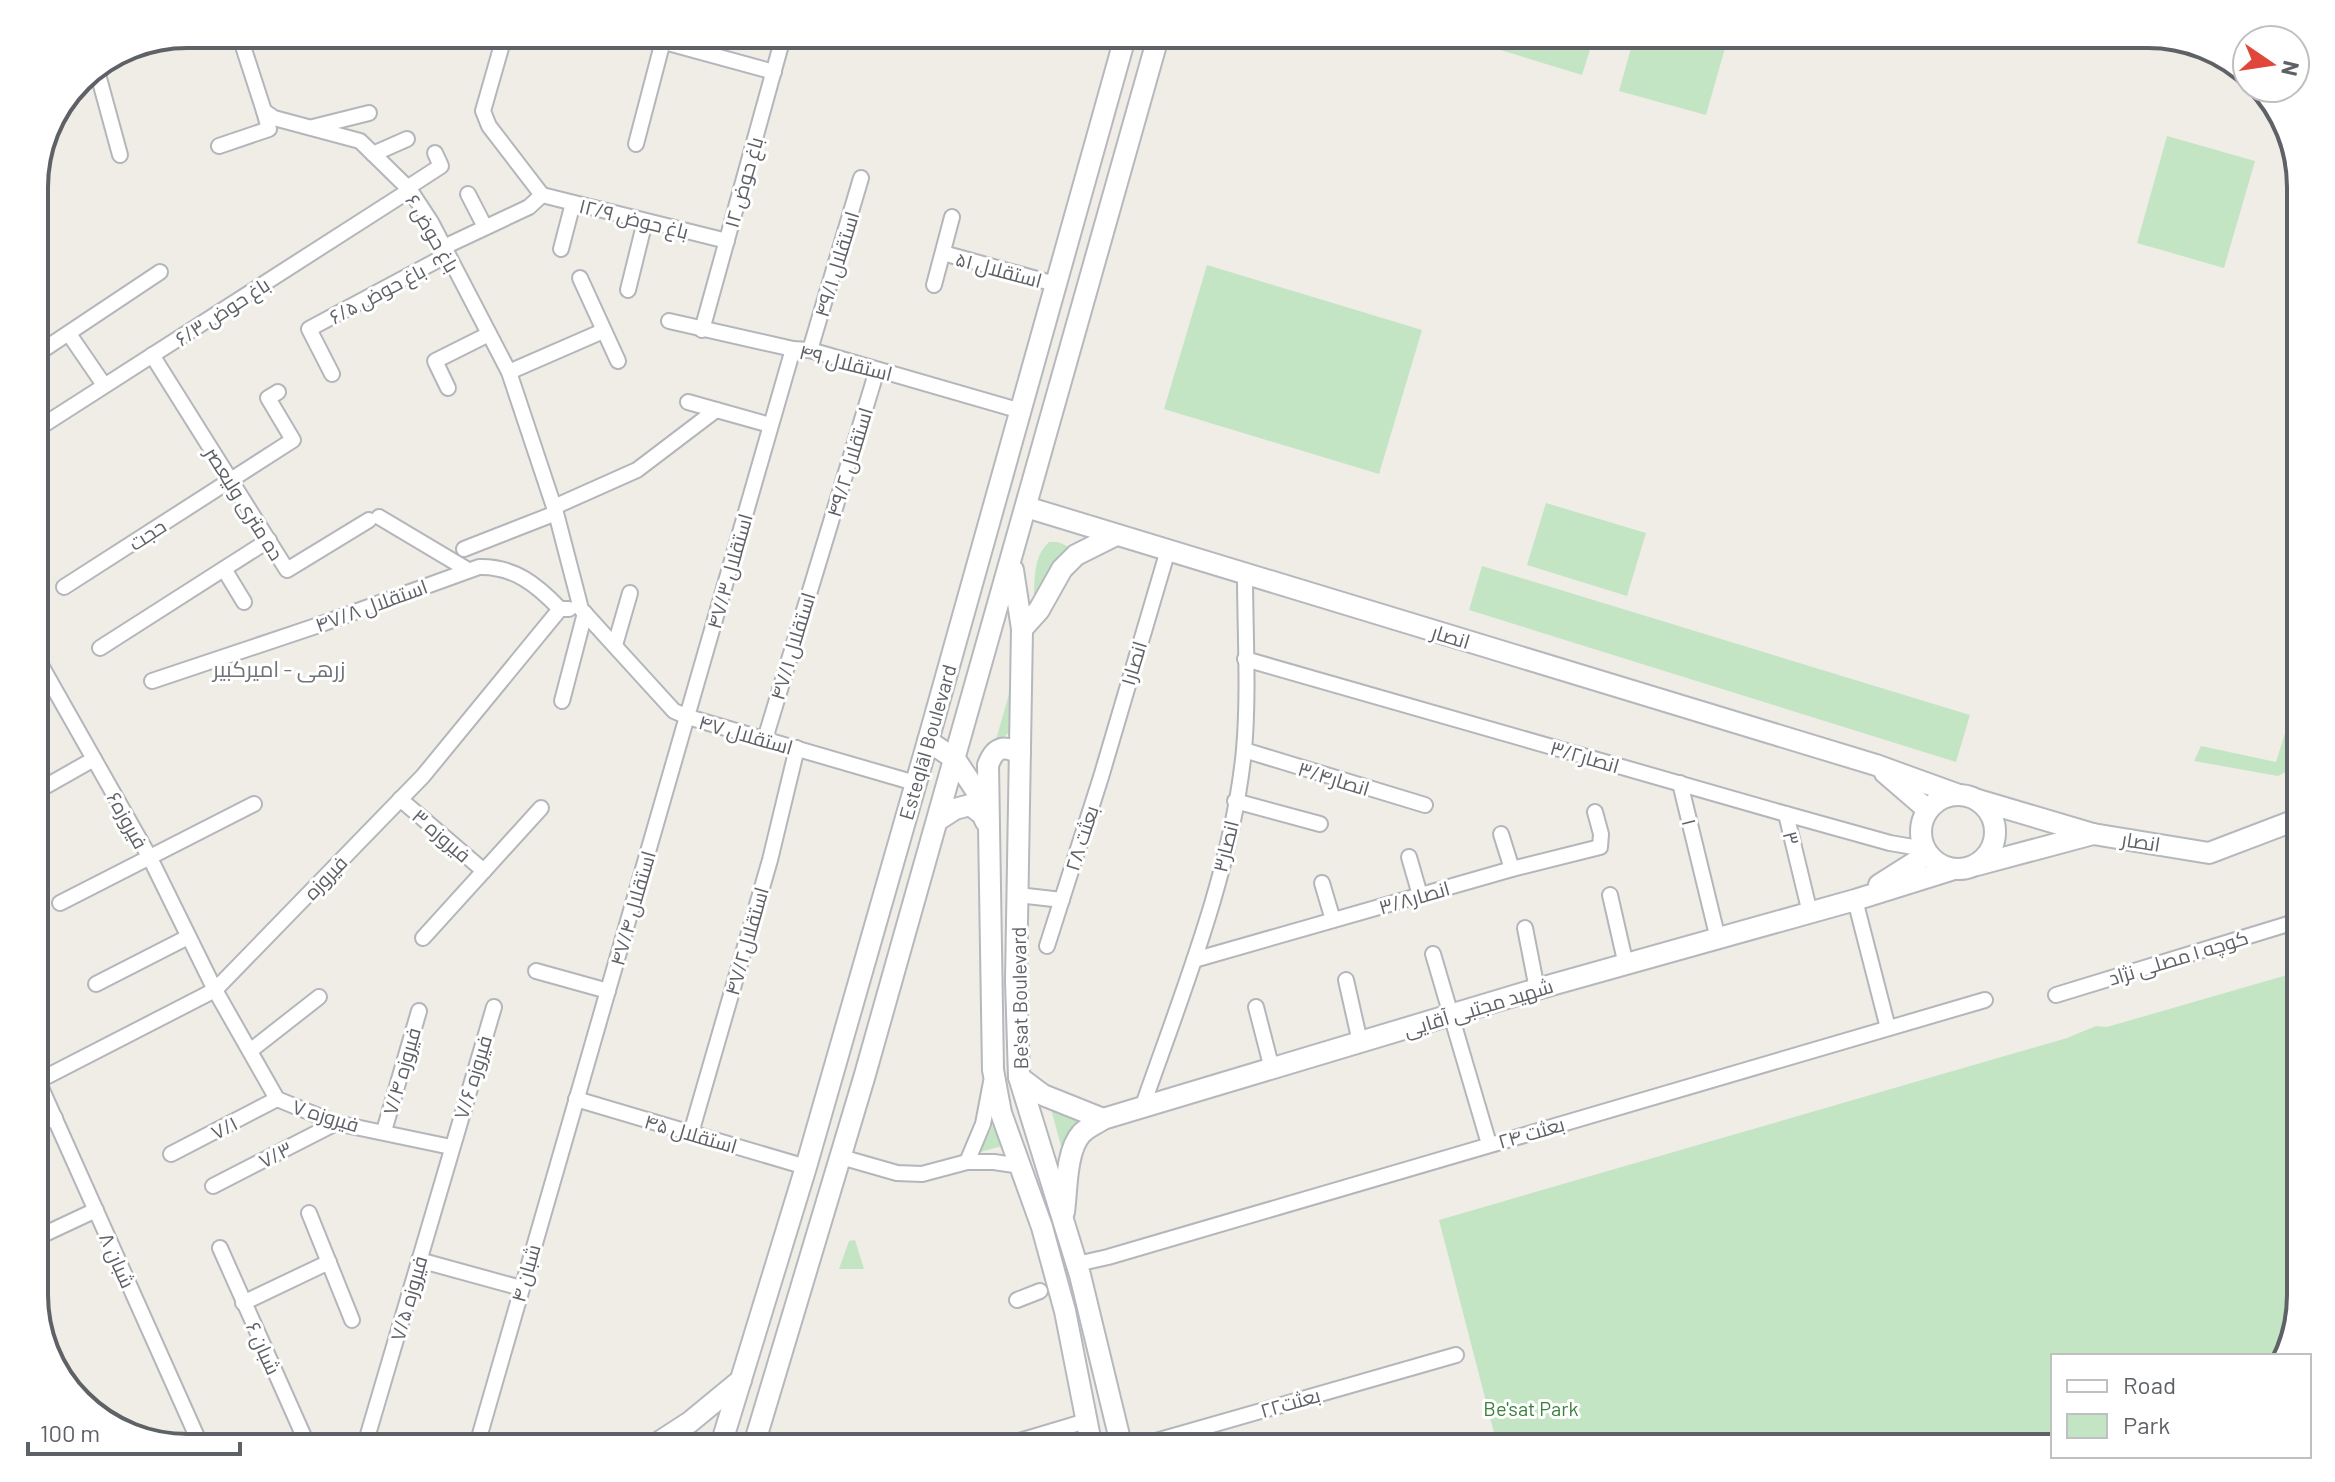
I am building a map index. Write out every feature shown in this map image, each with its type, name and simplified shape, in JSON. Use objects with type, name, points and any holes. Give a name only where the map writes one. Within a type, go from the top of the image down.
[{"type":"main road","name":"Esteqlāl Boulevard","points":[[724,1434],[806,1167],[1122,48]]},
{"type":"main road","name":"Esteqlāl Boulevard","points":[[757,1434],[938,820],[1155,48]]},
{"type":"main road","points":[[1071,231],[1100,239]]},
{"type":"main road","name":"انصار","points":[[1026,507],[1876,765],[1956,794]]},
{"type":"main road","points":[[1022,629],[1039,610],[1062,569],[1076,555],[1116,535]]},
{"type":"main road","name":"Be'sat Boulevard","points":[[1012,562],[1022,629],[1016,981],[1019,1077],[1077,1264],[1119,1434]]},
{"type":"main road","points":[[928,741],[955,759],[987,807]]},
{"type":"main road","name":"Be'sat Boulevard","points":[[1020,754],[1010,748],[999,749],[988,765],[993,1070],[1001,1113],[1042,1227],[1065,1311],[1089,1434]]},
{"type":"main road","name":"انصار","points":[[1876,765],[1928,810]]},
{"type":"main road","points":[[1977,865],[1987,856],[1996,833],[1988,809],[1978,800],[1956,794],[1936,802],[1928,810],[1921,833],[1926,851],[1944,867],[1954,869],[1977,865],[2093,834]]},
{"type":"main road","name":"انصار","points":[[1978,800],[2093,834],[2209,853],[2287,823]]},
{"type":"main road","points":[[938,820],[955,809],[970,805],[982,814],[991,834]]},
{"type":"main road","name":"شهید مجتبی آقایی","points":[[1855,900],[1926,851]]},
{"type":"main road","name":"شهید مجتبی آقایی","points":[[1103,1119],[1537,989],[1810,913],[1954,869]]},
{"type":"main road","points":[[1019,1077],[1043,1095],[1103,1119]]},
{"type":"main road","points":[[1063,1216],[1074,1143],[1083,1131],[1103,1119]]},
{"type":"main road","points":[[773,1278],[802,1286]]},
{"type":"main road","points":[[672,1434],[741,1380]]},
{"type":"street","points":[[219,146],[269,129],[244,48]]},
{"type":"street","points":[[446,251],[485,227],[529,207],[542,195],[489,126],[483,111],[501,48]]},
{"type":"street","points":[[636,144],[661,48]]},
{"type":"street","points":[[688,48],[774,72]]},
{"type":"street","name":"۱۲ باغ حوض","points":[[702,330],[780,48]]},
{"type":"street","points":[[99,79],[120,155]]},
{"type":"street","name":"۶ باغ حوض","points":[[264,111],[274,118],[360,141],[409,189],[446,251],[509,372],[555,510]]},
{"type":"street","points":[[308,128],[369,113]]},
{"type":"street","points":[[373,154],[407,139]]},
{"type":"street","name":"۶/۳ باغ حوض","points":[[48,422],[409,189],[441,166],[435,153]]},
{"type":"street","name":"۴۹/۱ استقلال","points":[[810,350],[861,178]]},
{"type":"street","points":[[468,194],[485,227]]},
{"type":"street","name":"۱۲/۹ باغ حوض","points":[[542,195],[727,241]]},
{"type":"street","points":[[561,249],[573,203]]},
{"type":"street","points":[[934,285],[952,217]]},
{"type":"street","points":[[628,290],[645,221]]},
{"type":"street","name":"۶/۵ باغ حوض","points":[[332,374],[309,329],[446,251]]},
{"type":"street","name":"۵۱ استقلال","points":[[943,253],[1055,284]]},
{"type":"street","points":[[48,347],[160,272]]},
{"type":"street","points":[[580,278],[618,361]]},
{"type":"street","name":"۴۹ استقلال","points":[[669,321],[793,349],[810,350],[1021,411]]},
{"type":"street","points":[[509,372],[603,331]]},
{"type":"street","points":[[69,334],[104,385]]},
{"type":"street","points":[[448,388],[435,361],[489,334]]},
{"type":"street","name":"۴۷/۳ استقلال","points":[[688,717],[793,349]]},
{"type":"street","name":"ده متری ولیعصر","points":[[152,355],[287,570],[374,519],[468,570]]},
{"type":"street","name":"۴۹/۲ استقلال","points":[[820,554],[877,370]]},
{"type":"street","name":"حجت","points":[[64,587],[293,440],[268,398],[278,392]]},
{"type":"street","points":[[688,402],[770,425]]},
{"type":"street","points":[[464,549],[637,470],[716,410]]},
{"type":"street","name":"۴۷ استقلال","points":[[555,510],[583,611],[674,711],[915,783]]},
{"type":"street","points":[[100,648],[269,540]]},
{"type":"street","name":"انصار۱","points":[[1101,777],[1168,550]]},
{"type":"street","name":"۴۷/۱ استقلال","points":[[765,739],[820,554]]},
{"type":"street","name":"۴۷/۸ استقلال","points":[[152,681],[316,626],[468,570],[497,567],[537,585],[560,609]]},
{"type":"street","points":[[224,569],[244,602]]},
{"type":"street","name":"انصار۳","points":[[1142,1108],[1194,960],[1229,837],[1244,750],[1245,573]]},
{"type":"street","points":[[615,645],[630,593]]},
{"type":"street","points":[[560,609],[583,611],[562,701]]},
{"type":"street","name":"فیروزه","points":[[48,1070],[215,990],[423,776],[560,609]]},
{"type":"street","name":"انصار۳/۲","points":[[1245,659],[1926,851]]},
{"type":"street","name":"فیروزه۶","points":[[48,678],[150,858],[215,990]]},
{"type":"street","name":"۴۷/۴ استقلال","points":[[576,1099],[688,717]]},
{"type":"street","name":"استقلال۴۷/۲","points":[[691,1133],[770,860],[797,748]]},
{"type":"street","name":"انصار۳/۴","points":[[1244,750],[1425,805]]},
{"type":"street","points":[[48,785],[94,759]]},
{"type":"street","name":"بعثت ۲۸","points":[[1047,946],[1101,777]]},
{"type":"street","name":"۱","points":[[1680,783],[1718,939]]},
{"type":"street","name":"۳ فیروزه","points":[[400,799],[484,871]]},
{"type":"street","points":[[1235,801],[1320,824]]},
{"type":"street","points":[[60,903],[254,804]]},
{"type":"street","points":[[423,938],[541,808]]},
{"type":"street","name":"انصار۳/۸","points":[[1194,960],[1512,869],[1600,847],[1601,834],[1595,812]]},
{"type":"street","name":"۳","points":[[1786,814],[1810,913]]},
{"type":"street","points":[[1501,834],[1512,869]]},
{"type":"street","points":[[1409,857],[1420,895]]},
{"type":"street","points":[[1322,883],[1333,920]]},
{"type":"street","points":[[1018,895],[1062,900]]},
{"type":"street","points":[[1610,895],[1626,965]]},
{"type":"street","points":[[1855,900],[1888,1028]]},
{"type":"street","name":"کوچه ۱ مصلی نژاد","points":[[2056,995],[2287,924]]},
{"type":"street","points":[[1525,928],[1537,989]]},
{"type":"street","points":[[96,984],[188,937]]},
{"type":"street","points":[[1433,954],[1489,1144]]},
{"type":"street","points":[[536,971],[608,991]]},
{"type":"street","points":[[1346,980],[1360,1042]]},
{"type":"street","name":"۷ فیروزه","points":[[215,990],[277,1099],[336,1123],[451,1147]]},
{"type":"street","points":[[250,1051],[319,997]]},
{"type":"street","name":"بعثت ۲۴","points":[[1077,1264],[1985,1000]]},
{"type":"street","name":"۷/۶ فیروزه","points":[[451,1147],[494,1007]]},
{"type":"street","points":[[1256,1007],[1272,1069]]},
{"type":"street","name":"۷/۴ فیروزه","points":[[384,1131],[419,1011]]},
{"type":"street","points":[[967,1162],[983,1124],[993,1070]]},
{"type":"street","name":"۷/۱","points":[[171,1154],[277,1099]]},
{"type":"street","name":"۴۵ استقلال","points":[[576,1099],[806,1167]]},
{"type":"street","name":"۴ شبان","points":[[480,1434],[576,1099]]},
{"type":"street","name":"۸ شبان","points":[[48,1103],[196,1434]]},
{"type":"street","points":[[48,1121],[55,1118]]},
{"type":"street","name":"۷/۳","points":[[213,1186],[336,1123]]},
{"type":"street","name":"۷/۵ فیروزه","points":[[368,1434],[451,1147]]},
{"type":"street","points":[[841,1157],[897,1173],[922,1174],[967,1162],[1021,1166]]},
{"type":"street","points":[[48,1232],[96,1210]]},
{"type":"street","points":[[309,1213],[352,1320]]},
{"type":"street","name":"۶ شبان","points":[[220,1248],[303,1434]]},
{"type":"street","points":[[419,1260],[521,1288]]},
{"type":"street","points":[[243,1303],[329,1262]]},
{"type":"street","points":[[1017,1300],[1040,1291]]},
{"type":"street","name":"بعثت۲۲","points":[[1180,1434],[1456,1355]]},
{"type":"street","points":[[1043,1434],[1086,1421]]},
{"type":"green space","points":[[1494,48],[1591,48],[1582,75]]},
{"type":"green space","points":[[1631,48],[1725,48],[1706,115],[1619,91]]},
{"type":"green space","points":[[2167,136],[2255,161],[2224,268],[2137,243]]},
{"type":"green space","points":[[1207,265],[1422,330],[1379,474],[1164,409]]},
{"type":"green space","points":[[1546,503],[1646,533],[1627,596],[1527,565]]},
{"type":"green space","points":[[1049,542],[1069,547],[1054,565],[1038,599],[1034,594],[1036,566],[1040,553]]},
{"type":"green space","points":[[1482,566],[1970,715],[1956,762],[1469,610]]},
{"type":"green space","points":[[1021,652],[1022,735],[1007,734],[993,750]]},
{"type":"green space","points":[[2287,727],[2287,771],[2278,776],[2194,761],[2201,746],[2276,762]]},
{"type":"green space","name":"Be'sat Park","points":[[2287,975],[2287,1295],[2286,1313],[2274,1354],[2051,1354],[2051,1434],[1494,1434],[1439,1220],[2067,1038],[2096,1026],[2107,1027]]},
{"type":"green space","points":[[1051,1109],[1083,1119],[1061,1146]]},
{"type":"green space","points":[[996,1119],[1006,1145],[980,1152]]},
{"type":"green space","points":[[855,1240],[864,1269],[839,1269],[849,1241]]},
{"type":"district","name":"زرهی - امیرکبیر","points":[[279,668]]}]
